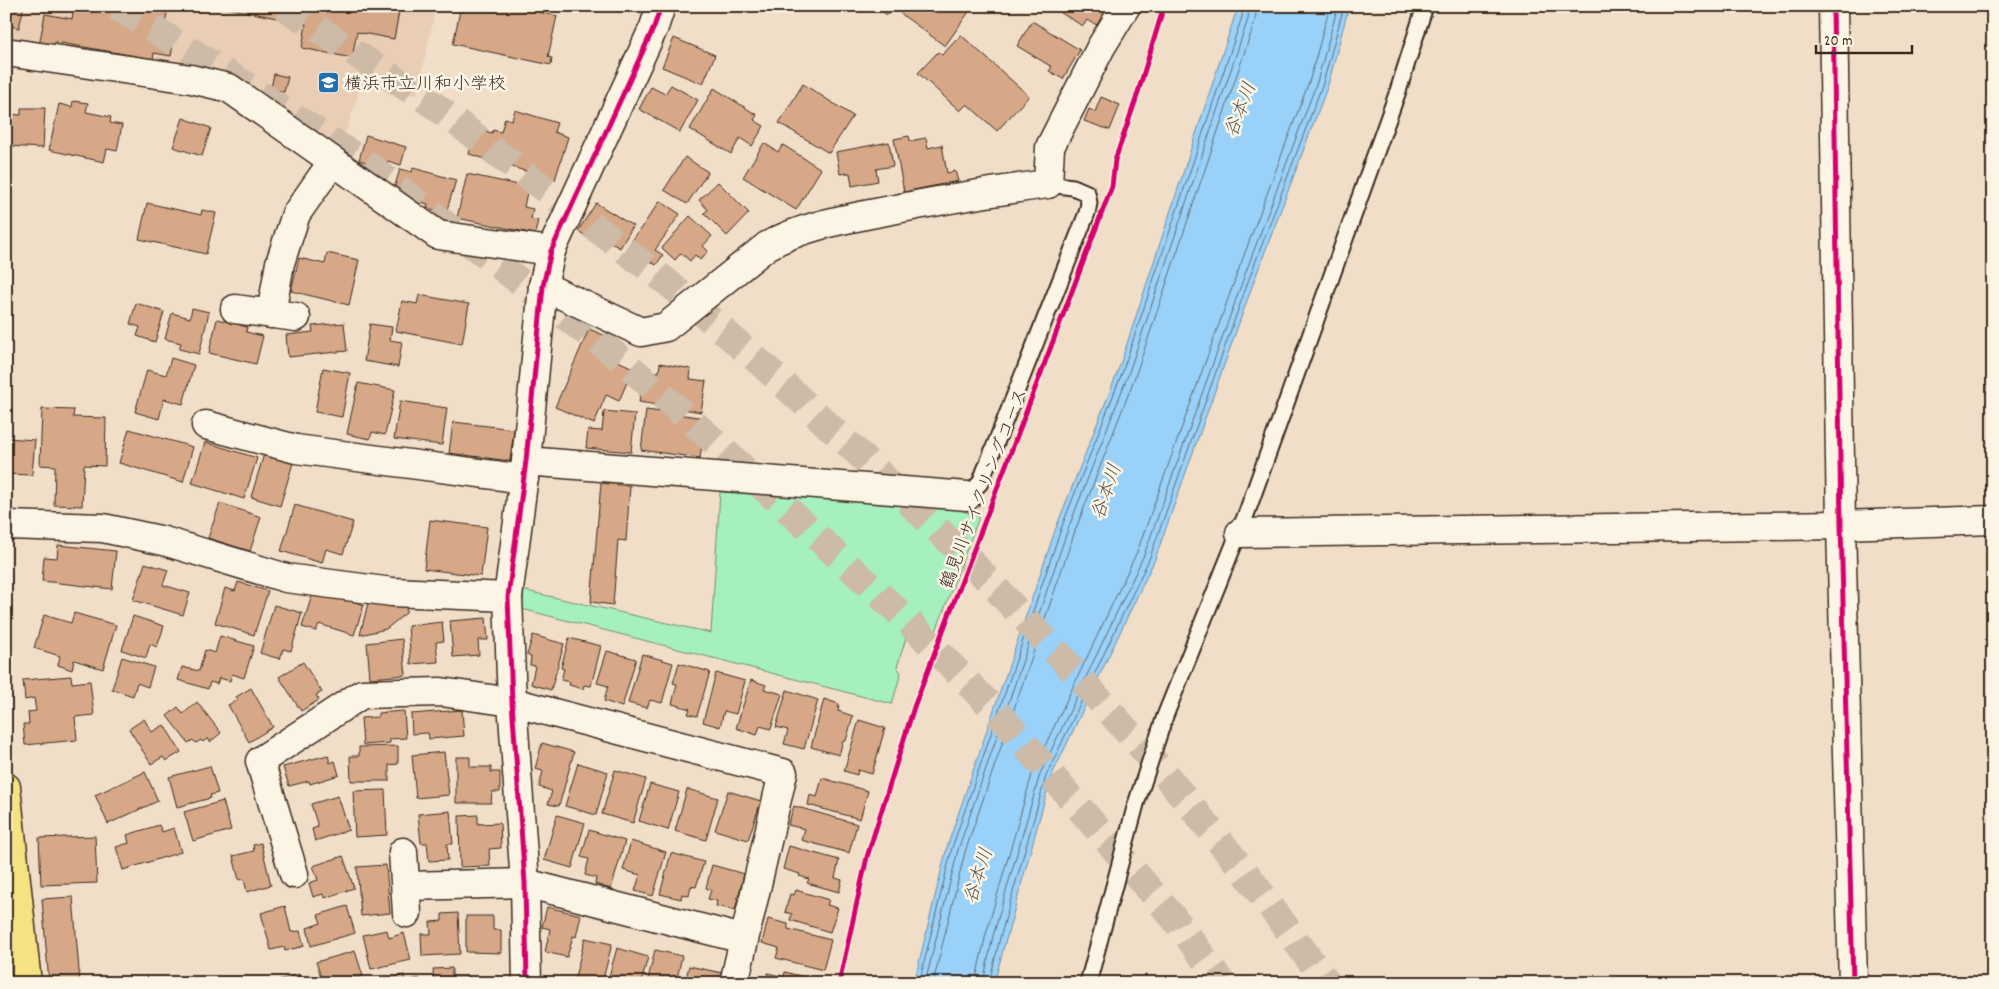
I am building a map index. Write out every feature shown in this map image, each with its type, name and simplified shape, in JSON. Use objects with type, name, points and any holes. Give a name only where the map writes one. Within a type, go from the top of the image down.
[{"type":"main road","points":[[6,787],[27,983]]},
{"type":"street","points":[[527,983],[525,883],[512,702],[508,596],[525,470],[543,286],[551,251],[654,27],[661,6]]},
{"type":"street","points":[[543,286],[641,332],[666,327],[767,246],[784,236],[857,216],[987,192],[1048,184],[1050,147],[1101,47],[1126,6]]},
{"type":"street","points":[[1833,6],[1841,525],[1853,983]]},
{"type":"street","points":[[6,52],[191,79],[229,88],[438,235],[551,251]]},
{"type":"street","points":[[235,309],[284,315],[280,263],[296,214],[333,161]]},
{"type":"street","points":[[206,426],[296,449],[525,470],[967,496]]},
{"type":"street","points":[[1240,533],[1841,525],[1993,520]]},
{"type":"street","points":[[6,524],[103,528],[164,541],[286,578],[392,592],[508,596]]},
{"type":"street","points":[[294,874],[260,761],[362,694],[441,692],[512,702],[783,773],[734,983]]},
{"type":"street","points":[[403,852],[407,886],[407,913]]},
{"type":"street","points":[[407,886],[525,883],[743,939]]},
{"type":"lane","points":[[1088,983],[1136,804],[1165,716],[1240,533],[1398,91],[1425,6]]},
{"type":"lane","points":[[967,496],[980,482],[1087,213],[1089,203],[1087,192],[1074,187],[1048,184]]},
{"type":"shaded area","name":"横浜市立川和小学校","points":[[6,6],[436,6],[417,95],[361,86],[338,156],[232,81],[6,46]]},
{"type":"green space","points":[[720,492],[953,507],[979,517],[933,639],[908,632],[897,667],[901,673],[892,704],[522,609],[522,590],[711,633]]},
{"type":"water","name":"谷本川","points":[[1238,6],[1349,6],[1328,85],[1254,281],[1155,559],[1051,777],[994,983],[914,983],[947,847],[1057,525],[1118,371]]},
{"type":"building","points":[[6,6],[24,6],[19,28],[6,25]]},
{"type":"building","points":[[74,6],[129,6],[167,13],[163,36],[174,39],[171,56],[154,53],[153,59],[55,42],[54,48],[39,46],[45,14],[72,19]]},
{"type":"building","points":[[218,6],[400,6],[394,39],[357,32],[352,58],[302,48],[306,24]]},
{"type":"building","points":[[461,6],[512,6],[557,16],[548,57],[552,58],[551,65],[453,44]]},
{"type":"building","points":[[612,6],[642,6],[641,12]]},
{"type":"building","points":[[875,6],[973,6],[945,46],[893,8],[887,15]]},
{"type":"building","points":[[1065,6],[1110,6],[1099,26],[1087,20],[1083,26],[1061,13]]},
{"type":"building","points":[[1032,21],[1080,50],[1063,79],[1049,71],[1052,67],[1017,46]]},
{"type":"building","points":[[961,35],[1029,96],[997,131],[967,104],[960,111],[918,73],[938,52],[942,55]]},
{"type":"building","points":[[674,38],[715,55],[703,84],[662,67]]},
{"type":"building","points":[[274,74],[288,77],[284,92],[271,88]]},
{"type":"building","points":[[803,84],[853,116],[829,153],[779,123]]},
{"type":"building","points":[[671,85],[698,100],[680,132],[639,109],[651,87],[665,94]]},
{"type":"building","points":[[714,88],[757,115],[754,120],[764,126],[752,146],[740,138],[731,154],[690,129]]},
{"type":"building","points":[[1101,97],[1120,105],[1110,130],[1084,121],[1089,109],[1095,112]]},
{"type":"building","points":[[73,101],[88,103],[86,112],[111,117],[110,123],[122,125],[117,151],[107,149],[104,162],[49,150],[59,104],[72,107]]},
{"type":"building","points":[[21,108],[45,108],[43,148],[6,146],[6,114],[21,115]]},
{"type":"building","points":[[515,110],[557,123],[554,132],[568,137],[555,180],[469,154],[476,128],[492,133],[493,130],[501,132],[505,118],[512,120]]},
{"type":"building","points":[[183,118],[211,128],[202,156],[173,147]]},
{"type":"building","points":[[366,135],[406,147],[401,165],[388,161],[386,168],[359,160]]},
{"type":"building","points":[[909,136],[910,141],[926,138],[928,148],[942,145],[947,173],[955,171],[958,181],[904,192],[894,139]]},
{"type":"building","points":[[889,142],[893,166],[876,169],[878,181],[852,186],[850,173],[840,174],[836,152]]},
{"type":"building","points":[[764,143],[778,152],[783,145],[821,169],[796,210],[743,177]]},
{"type":"building","points":[[685,157],[708,172],[687,204],[664,190]]},
{"type":"building","points":[[413,168],[456,180],[446,213],[427,208],[428,204],[410,199],[411,194],[394,189],[400,169],[412,172]]},
{"type":"building","points":[[467,174],[528,187],[524,207],[533,209],[531,219],[538,220],[535,234],[457,218]]},
{"type":"building","points":[[718,182],[749,213],[727,236],[704,213],[708,210],[699,200]]},
{"type":"building","points":[[660,201],[680,214],[655,250],[663,255],[656,265],[648,260],[644,266],[624,252]]},
{"type":"building","points":[[147,203],[201,215],[202,210],[216,213],[206,254],[139,239]]},
{"type":"building","points":[[596,203],[633,226],[620,248],[606,240],[602,246],[578,231]]},
{"type":"building","points":[[690,216],[712,236],[703,246],[708,251],[700,260],[695,255],[690,261],[681,253],[675,260],[662,248]]},
{"type":"building","points":[[327,253],[359,260],[349,305],[291,291],[299,258],[325,264]]},
{"type":"building","points":[[419,295],[469,304],[462,344],[396,331],[402,301],[417,304]]},
{"type":"building","points":[[136,303],[164,312],[155,342],[137,336],[140,327],[130,324]]},
{"type":"building","points":[[192,308],[209,312],[199,354],[179,349],[181,343],[165,339],[172,313],[190,318]]},
{"type":"building","points":[[217,319],[247,327],[246,332],[263,336],[256,364],[209,353]]},
{"type":"building","points":[[344,323],[347,351],[288,357],[286,335],[313,332],[312,326]]},
{"type":"building","points":[[370,324],[392,327],[390,340],[402,342],[398,367],[364,361]]},
{"type":"building","points":[[589,329],[611,338],[603,354],[633,368],[619,401],[606,395],[594,424],[555,407]]},
{"type":"building","points":[[171,358],[194,365],[183,404],[164,399],[159,419],[135,412],[147,370],[166,375]]},
{"type":"building","points":[[660,363],[691,369],[690,379],[706,381],[701,412],[639,402],[645,370],[659,372]]},
{"type":"building","points":[[323,368],[350,373],[342,417],[315,412]]},
{"type":"building","points":[[358,383],[395,390],[385,435],[372,432],[370,439],[347,434]]},
{"type":"building","points":[[400,401],[447,408],[442,445],[394,439]]},
{"type":"building","points":[[42,409],[74,410],[73,417],[106,418],[105,466],[84,465],[82,506],[54,505],[55,466],[40,465]]},
{"type":"building","points":[[646,410],[706,418],[700,458],[641,450]]},
{"type":"building","points":[[604,411],[635,414],[631,452],[586,448],[588,430],[602,431]]},
{"type":"building","points":[[453,422],[514,429],[510,461],[449,453]]},
{"type":"building","points":[[129,429],[193,447],[183,482],[119,463]]},
{"type":"building","points":[[6,438],[35,440],[32,475],[6,474]]},
{"type":"building","points":[[205,442],[257,458],[244,499],[192,483]]},
{"type":"building","points":[[264,454],[293,463],[280,506],[251,497]]},
{"type":"building","points":[[601,483],[630,486],[626,541],[618,540],[613,605],[591,602]]},
{"type":"building","points":[[220,503],[261,517],[250,551],[208,538]]},
{"type":"building","points":[[295,505],[353,522],[343,554],[326,549],[322,563],[281,551]]},
{"type":"building","points":[[430,520],[487,527],[481,576],[424,569]]},
{"type":"building","points":[[58,545],[116,551],[112,589],[42,581],[44,557],[57,558]]},
{"type":"building","points":[[145,563],[168,570],[163,585],[190,593],[183,615],[133,600]]},
{"type":"building","points":[[238,582],[268,591],[254,635],[215,623],[225,588],[235,591]]},
{"type":"building","points":[[314,589],[364,605],[354,635],[319,624],[316,631],[302,627]]},
{"type":"building","points":[[369,599],[407,603],[406,613],[386,629],[360,635]]},
{"type":"building","points":[[274,605],[302,613],[291,651],[283,649],[280,659],[260,653]]},
{"type":"building","points":[[74,613],[116,625],[103,669],[74,660],[72,670],[58,665],[60,656],[34,648],[44,615],[71,623]]},
{"type":"building","points":[[133,616],[164,626],[157,647],[150,644],[146,658],[122,650]]},
{"type":"building","points":[[486,618],[488,640],[478,640],[479,655],[453,657],[450,621]]},
{"type":"building","points":[[442,622],[444,641],[436,642],[438,662],[411,664],[408,626]]},
{"type":"building","points":[[533,635],[564,644],[551,690],[531,684],[535,666],[530,665],[531,657],[527,655]]},
{"type":"building","points":[[220,636],[254,646],[244,678],[232,674],[230,681],[219,678],[217,684],[210,682],[208,689],[178,680],[182,667],[199,671],[205,650],[215,653]]},
{"type":"building","points":[[569,638],[601,646],[591,686],[584,685],[583,689],[569,685],[570,682],[561,680],[564,669],[561,668]]},
{"type":"building","points":[[402,639],[406,675],[370,678],[367,643]]},
{"type":"building","points":[[607,651],[636,659],[622,707],[604,701],[608,686],[597,683]]},
{"type":"building","points":[[642,654],[673,663],[662,703],[650,700],[647,708],[628,703]]},
{"type":"building","points":[[122,657],[154,667],[148,687],[137,683],[133,696],[112,689]]},
{"type":"building","points":[[303,662],[322,692],[316,695],[319,700],[301,711],[279,677]]},
{"type":"building","points":[[679,663],[710,672],[697,716],[688,714],[690,709],[672,704],[677,684],[673,683]]},
{"type":"building","points":[[716,673],[745,681],[736,714],[724,711],[720,727],[703,722]]},
{"type":"building","points":[[71,676],[72,683],[90,681],[94,715],[75,717],[77,740],[25,745],[23,724],[29,724],[28,712],[36,711],[34,698],[25,700],[23,680]]},
{"type":"building","points":[[751,680],[766,685],[764,689],[782,694],[771,729],[760,726],[757,735],[736,728]]},
{"type":"building","points":[[251,688],[273,727],[249,742],[228,705],[238,700],[236,697]]},
{"type":"building","points":[[787,690],[818,700],[804,749],[784,744],[788,730],[776,727]]},
{"type":"building","points":[[824,699],[839,704],[838,711],[853,716],[846,741],[843,741],[839,755],[811,747]]},
{"type":"building","points":[[197,702],[221,733],[210,742],[208,738],[203,742],[201,740],[196,743],[193,740],[188,743],[167,716],[178,707],[183,714]]},
{"type":"building","points":[[462,710],[464,736],[429,739],[428,733],[412,734],[411,714]]},
{"type":"building","points":[[404,711],[406,738],[390,739],[390,743],[363,745],[361,718],[378,717],[378,713]]},
{"type":"building","points":[[144,719],[152,732],[164,725],[181,752],[166,761],[163,757],[151,764],[129,729]]},
{"type":"building","points":[[859,720],[885,728],[872,774],[858,770],[857,775],[844,771]]},
{"type":"building","points":[[542,743],[574,752],[559,806],[548,804],[552,791],[539,787],[543,771],[535,769]]},
{"type":"building","points":[[398,746],[398,764],[389,765],[389,781],[351,781],[350,756],[359,756],[359,747]]},
{"type":"building","points":[[444,752],[449,795],[416,798],[412,755]]},
{"type":"building","points":[[328,755],[330,763],[335,761],[339,775],[310,784],[309,781],[289,786],[283,767]]},
{"type":"building","points":[[456,757],[470,757],[470,767],[491,767],[491,772],[500,772],[500,792],[492,792],[491,803],[456,803]]},
{"type":"building","points":[[578,763],[608,772],[596,815],[565,806]]},
{"type":"building","points":[[210,766],[218,793],[210,795],[211,798],[177,807],[169,777]]},
{"type":"building","points":[[615,770],[646,779],[633,823],[602,814]]},
{"type":"building","points":[[145,772],[158,801],[108,824],[95,795]]},
{"type":"building","points":[[822,778],[868,791],[860,819],[808,805],[810,795],[817,797]]},
{"type":"building","points":[[650,784],[679,792],[668,830],[639,821]]},
{"type":"building","points":[[687,789],[718,798],[706,840],[675,831]]},
{"type":"building","points":[[385,790],[387,835],[355,837],[353,791]]},
{"type":"building","points":[[728,791],[761,801],[748,840],[715,830]]},
{"type":"building","points":[[338,796],[349,830],[315,841],[312,829],[318,827],[311,804]]},
{"type":"building","points":[[223,801],[231,830],[193,841],[184,812]]},
{"type":"building","points":[[794,806],[857,824],[849,853],[801,840],[805,829],[788,825]]},
{"type":"building","points":[[450,811],[453,844],[447,844],[448,860],[429,861],[427,843],[421,843],[418,814]]},
{"type":"building","points":[[478,815],[478,824],[500,823],[501,848],[489,849],[490,866],[460,867],[459,816]]},
{"type":"building","points":[[557,815],[585,823],[572,868],[544,860]]},
{"type":"building","points":[[159,825],[162,832],[174,828],[181,852],[123,870],[116,847],[129,843],[127,835]]},
{"type":"building","points":[[589,830],[625,841],[611,889],[595,884],[596,878],[585,875],[589,859],[581,857]]},
{"type":"building","points":[[95,836],[97,883],[41,885],[39,838]]},
{"type":"building","points":[[631,841],[666,852],[653,896],[635,891],[640,875],[623,870]]},
{"type":"building","points":[[261,843],[271,885],[247,892],[244,879],[239,880],[233,856],[254,851],[253,845]]},
{"type":"building","points":[[789,846],[839,860],[835,878],[842,880],[839,892],[807,883],[809,879],[783,869]]},
{"type":"building","points":[[671,853],[704,862],[696,887],[691,886],[689,896],[682,894],[681,899],[660,894]]},
{"type":"building","points":[[343,856],[354,888],[325,898],[323,894],[313,897],[309,883],[318,880],[313,866]]},
{"type":"building","points":[[386,865],[390,913],[361,916],[357,867]]},
{"type":"building","points":[[712,865],[744,874],[735,910],[716,906],[717,901],[708,899],[711,890],[706,888]]},
{"type":"building","points":[[796,890],[829,900],[827,905],[838,908],[830,932],[790,920],[792,914],[785,912],[790,894],[794,895]]},
{"type":"building","points":[[73,897],[80,983],[49,983],[42,899]]},
{"type":"building","points":[[285,906],[291,932],[300,931],[304,946],[285,951],[284,947],[271,950],[261,913]]},
{"type":"building","points":[[347,906],[355,933],[311,946],[307,928],[321,923],[318,915]]},
{"type":"building","points":[[547,907],[581,915],[576,937],[573,936],[567,957],[545,952],[550,929],[542,927]]},
{"type":"building","points":[[458,913],[460,954],[422,956],[421,934],[431,934],[430,922],[442,921],[442,914]]},
{"type":"building","points":[[466,916],[493,916],[493,930],[501,930],[501,953],[466,952]]},
{"type":"building","points":[[768,919],[788,924],[788,929],[831,940],[823,970],[776,958],[779,948],[762,943]]},
{"type":"building","points":[[387,930],[389,938],[404,933],[411,960],[371,969],[363,935]]},
{"type":"building","points":[[585,938],[612,944],[602,983],[574,981]]},
{"type":"building","points":[[617,948],[648,957],[641,983],[607,983]]},
{"type":"building","points":[[655,950],[682,956],[676,983],[647,983]]},
{"type":"building","points":[[355,951],[363,976],[339,983],[330,983],[328,978],[322,980],[316,962]]},
{"type":"building","points":[[689,966],[722,973],[719,983],[685,983]]},
{"type":"building","points":[[452,968],[452,978],[466,977],[466,983],[434,983],[433,969]]},
{"type":"building","points":[[785,972],[815,980],[815,983],[765,983],[768,973],[784,977]]},
{"type":"building","points":[[299,974],[302,983],[268,983]]},
{"type":"building","points":[[404,975],[405,981],[419,978],[420,983],[391,983],[390,978]]},
{"type":"tunnel","points":[[116,6],[244,84],[368,165],[617,356],[707,435],[907,620],[1003,719],[1178,923],[1222,983]]},
{"type":"tunnel","points":[[283,6],[435,106],[667,282],[765,367],[857,452],[969,560],[1061,657],[1159,767],[1248,876],[1327,983]]},
{"type":"cycle path","points":[[527,983],[525,883],[512,702],[508,597],[526,461],[543,286],[551,251],[654,27],[661,6]]},
{"type":"cycle path","name":"鶴見川サイクリングコース","points":[[839,983],[867,857],[914,707],[1112,186],[1115,160],[1136,99],[1164,6]]},
{"type":"cycle path","points":[[1833,6],[1841,525],[1853,983]]},
{"type":"place","name":"横浜市立川和小学校","points":[[328,83]]}]
